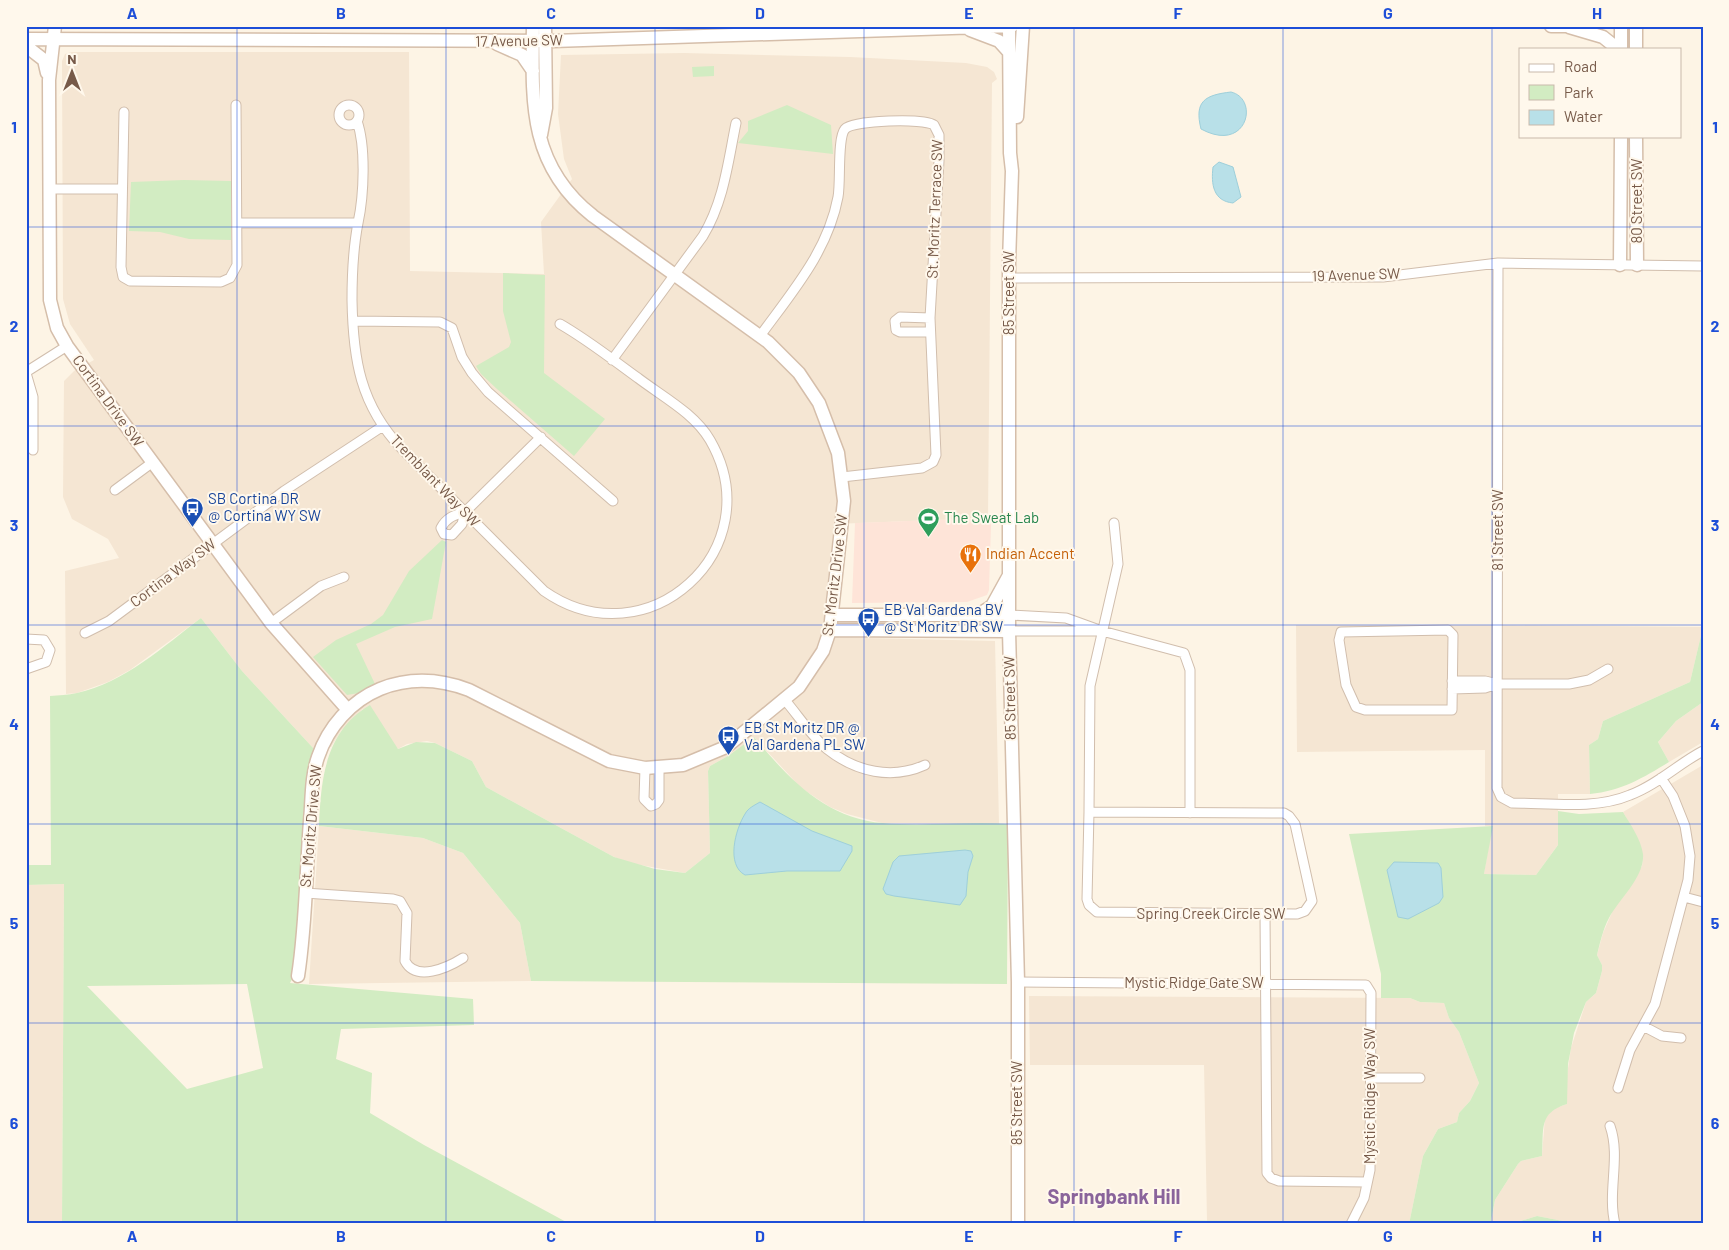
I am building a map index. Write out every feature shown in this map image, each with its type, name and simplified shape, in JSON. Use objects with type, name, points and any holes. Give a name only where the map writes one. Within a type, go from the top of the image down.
[{"type":"street","name":"St. Moritz Drive SW","points":[[533,26],[539,41],[546,108],[541,135]]},
{"type":"street","name":"St. Moritz Drive SW","points":[[298,976],[314,770],[327,736],[348,710],[371,694],[393,684],[418,680],[448,683],[469,690],[600,757],[619,764],[645,768],[683,765],[711,755],[726,747],[784,699],[808,676],[823,652],[830,630],[844,501],[842,478],[831,431],[819,403],[790,363],[760,336],[592,216],[570,196],[552,170],[534,118],[533,71],[539,41],[545,26]]},
{"type":"street","name":"17 Avenue SW","points":[[26,38],[54,32],[539,41],[1010,26]]},
{"type":"street","name":"85 Street SW","points":[[1010,26],[1008,51],[1012,172],[1009,278],[1009,631],[1018,982],[1018,1224]]},
{"type":"street","name":"85 Street SW","points":[[1012,172],[1016,153],[1023,26]]},
{"type":"street","points":[[1551,26],[1596,26]]},
{"type":"street","points":[[1621,26],[1622,48]]},
{"type":"street","points":[[1636,26],[1636,48]]},
{"type":"street","points":[[1568,27],[1602,36],[1617,48]]},
{"type":"street","points":[[963,28],[999,41],[1008,51]]},
{"type":"street","name":"Cortina Drive SW","points":[[54,32],[50,80],[50,300],[57,328],[67,346],[271,623],[348,710]]},
{"type":"street","points":[[491,41],[522,55],[533,71]]},
{"type":"street","points":[[26,46],[44,60],[50,80]]},
{"type":"street","points":[[124,112],[121,272],[127,281],[226,281],[234,274],[237,265],[236,105]]},
{"type":"street","name":"St. Moritz Terrace SW","points":[[760,336],[817,256],[826,239],[835,212],[840,187],[841,135],[845,128],[856,123],[924,120],[932,123],[937,130],[939,161],[930,318],[936,452],[933,462],[922,468],[842,478]]},
{"type":"street","name":"Tremblant Way SW","points":[[357,121],[361,134],[361,198],[352,272],[352,321],[358,372],[373,410],[395,442],[544,591],[567,605],[583,610],[613,614],[643,610],[674,596],[691,583],[711,558],[723,529],[727,498],[722,466],[709,439],[696,422],[560,324]]},
{"type":"street","points":[[612,360],[703,236],[716,211],[723,189],[736,123]]},
{"type":"street","name":"80 Street SW","points":[[1620,265],[1621,138]]},
{"type":"street","name":"80 Street SW","points":[[1636,138],[1637,265]]},
{"type":"street","points":[[1621,171],[1637,170]]},
{"type":"street","points":[[50,189],[122,189]]},
{"type":"street","points":[[237,223],[358,223]]},
{"type":"street","name":"19 Avenue SW","points":[[1009,278],[1384,277],[1498,263],[1703,266]]},
{"type":"street","name":"81 Street SW","points":[[1498,263],[1497,788],[1500,797],[1512,803],[1595,803],[1631,795],[1661,778]]},
{"type":"street","points":[[930,318],[900,317],[895,321],[896,330],[900,332],[930,332]]},
{"type":"street","points":[[352,321],[440,322],[449,326],[454,331],[462,357],[479,383],[613,501]]},
{"type":"street","points":[[33,450],[33,396],[26,373],[67,346]]},
{"type":"street","name":"Cortina Way SW","points":[[85,634],[109,621],[291,486],[383,426]]},
{"type":"street","points":[[465,512],[541,437]]},
{"type":"street","points":[[115,490],[153,462]]},
{"type":"street","name":"Spring Creek Circle SW","points":[[1089,812],[1280,813],[1290,816],[1293,819],[1312,901],[1301,914],[1102,913],[1094,911],[1089,905],[1087,899],[1090,686],[1118,564],[1114,524]]},
{"type":"street","points":[[976,616],[992,606],[1009,575]]},
{"type":"street","points":[[271,623],[321,586],[344,577]]},
{"type":"street","points":[[832,615],[1009,615],[1066,618],[1102,631],[1178,650],[1188,658],[1190,670],[1190,813]]},
{"type":"street","points":[[830,630],[1102,631]]},
{"type":"street","points":[[1448,630],[1453,635],[1452,685],[1452,710],[1361,710],[1356,707],[1346,685],[1339,636],[1344,631],[1448,630]]},
{"type":"street","points":[[26,639],[44,640],[50,650],[46,662],[26,668]]},
{"type":"street","points":[[1452,685],[1485,681],[1498,684],[1580,683],[1608,669]]},
{"type":"street","points":[[784,699],[826,749],[849,763],[870,771],[891,774],[925,765]]},
{"type":"street","points":[[1618,1088],[1628,1055],[1659,991],[1684,897],[1689,868],[1687,835],[1676,802],[1661,778],[1703,751]]},
{"type":"street","points":[[645,768],[644,799],[651,806],[659,800],[659,768]]},
{"type":"street","points":[[305,893],[393,899],[400,902],[407,913],[405,961],[412,970],[421,972],[439,969],[463,958]]},
{"type":"street","points":[[1684,897],[1703,902]]},
{"type":"street","points":[[1264,914],[1266,983]]},
{"type":"street","name":"Mystic Ridge Gate SW","points":[[1018,982],[1361,984],[1368,987]]},
{"type":"street","name":"Mystic Ridge Way SW","points":[[1266,983],[1267,1173],[1270,1178],[1279,1181],[1367,1182],[1370,1170],[1371,1078],[1371,993],[1368,987]]},
{"type":"street","points":[[1643,1026],[1662,1036],[1681,1038]]},
{"type":"street","points":[[1371,1078],[1420,1078]]},
{"type":"street","points":[[1610,1126],[1613,1140],[1612,1208],[1615,1224]]},
{"type":"street","points":[[1352,1224],[1360,1207],[1367,1182]]},
{"type":"shaded area","points":[[72,52],[409,52],[410,271],[544,274],[541,222],[572,179],[564,159],[558,114],[561,55],[684,53],[850,57],[966,63],[987,67],[994,72],[997,79],[992,83],[988,518],[834,524],[822,637],[995,641],[999,824],[882,823],[847,814],[830,807],[801,788],[754,737],[728,756],[710,766],[708,771],[710,853],[685,873],[629,863],[614,857],[486,787],[472,761],[427,741],[407,744],[398,749],[363,709],[341,731],[331,747],[314,749],[242,671],[201,618],[130,670],[108,682],[77,693],[66,694],[65,571],[119,558],[108,539],[72,519],[63,497],[64,381],[74,371],[94,360],[70,324],[63,299],[62,61],[65,54]]},
{"type":"shaded area","points":[[988,518],[991,525],[989,590],[987,595],[967,602],[852,603],[855,523]]},
{"type":"shaded area","points":[[1296,625],[1703,627],[1690,682],[1603,721],[1598,739],[1589,745],[1590,794],[1558,794],[1558,845],[1536,875],[1484,874],[1492,826],[1485,826],[1485,750],[1297,752]]},
{"type":"shaded area","points":[[1703,702],[1703,742],[1669,762],[1658,742],[1676,721]]},
{"type":"shaded area","points":[[1703,765],[1703,1224],[1566,1224],[1568,1222],[1537,1216],[1517,1222],[1491,1222],[1495,1200],[1518,1164],[1521,1161],[1542,1156],[1545,1117],[1550,1110],[1567,1104],[1566,1082],[1571,1048],[1586,1002],[1596,993],[1602,971],[1602,965],[1597,955],[1603,933],[1613,910],[1642,866],[1643,859],[1638,839],[1623,812]]},
{"type":"shaded area","points":[[319,826],[423,838],[463,853],[520,923],[531,981],[309,984]]},
{"type":"shaded area","points":[[64,884],[62,1224],[26,1224],[26,885]]},
{"type":"shaded area","points":[[1029,996],[1410,998],[1420,1002],[1444,1003],[1449,1018],[1459,1032],[1479,1083],[1470,1101],[1459,1113],[1457,1122],[1438,1129],[1423,1156],[1409,1224],[1258,1224],[1258,1221],[1207,1221],[1204,1065],[1030,1065]]},
{"type":"green space","points":[[714,66],[714,76],[693,77],[692,67]]},
{"type":"green space","points":[[787,105],[831,125],[833,154],[738,143],[748,131],[748,121]]},
{"type":"green space","points":[[231,181],[231,240],[189,239],[160,232],[129,231],[131,182]]},
{"type":"green space","points":[[503,273],[545,275],[544,373],[605,419],[574,456],[497,389],[481,374],[476,366],[509,347],[511,342],[503,311]]},
{"type":"green space","points":[[442,540],[446,542],[432,619],[395,627],[356,644],[375,684],[359,693],[347,695],[313,657],[336,640],[371,624],[383,615],[409,571]]},
{"type":"green space","points":[[201,618],[242,671],[314,749],[309,768],[293,977],[290,983],[473,999],[474,1025],[341,1029],[336,1059],[372,1073],[370,1113],[424,1145],[570,1224],[62,1224],[64,884],[26,885],[26,865],[51,865],[50,696],[77,693],[111,681],[143,662]],"holes":[[[247,984],[263,1068],[187,1089],[87,986]]]},
{"type":"green space","points":[[1703,627],[1703,702],[1676,721],[1658,742],[1669,762],[1622,787],[1590,794],[1589,745],[1598,739],[1603,721],[1690,682]]},
{"type":"green space","points":[[370,705],[398,749],[416,742],[435,743],[472,761],[486,787],[614,857],[655,869],[685,873],[710,853],[708,771],[710,766],[728,756],[754,737],[780,767],[810,794],[844,814],[862,820],[898,824],[1008,824],[1007,984],[531,981],[520,923],[463,853],[423,838],[319,826],[321,791],[328,758],[343,728]]},
{"type":"green space","points":[[1558,811],[1579,814],[1623,812],[1638,837],[1643,854],[1643,863],[1636,879],[1613,911],[1602,936],[1597,955],[1602,965],[1602,971],[1596,993],[1586,1002],[1574,1033],[1568,1064],[1567,1104],[1551,1112],[1547,1117],[1543,1130],[1542,1156],[1521,1161],[1518,1164],[1495,1200],[1491,1221],[1517,1222],[1537,1216],[1568,1222],[1566,1224],[1409,1224],[1423,1156],[1438,1129],[1457,1122],[1459,1113],[1470,1101],[1479,1083],[1459,1032],[1449,1018],[1444,1003],[1420,1002],[1410,998],[1381,998],[1381,974],[1349,834],[1493,826],[1484,874],[1536,875],[1558,845]]},
{"type":"green space","points":[[1140,1220],[1258,1221],[1258,1224],[1140,1224]]},
{"type":"water","points":[[1231,92],[1240,97],[1245,104],[1244,123],[1238,130],[1229,135],[1217,135],[1201,129],[1199,112],[1204,101],[1214,95]]},
{"type":"water","points":[[1219,162],[1233,167],[1241,197],[1233,203],[1221,199],[1215,191],[1212,180],[1213,167]]},
{"type":"water","points":[[760,802],[812,831],[852,846],[852,851],[840,871],[787,871],[745,875],[739,870],[734,856],[738,829],[746,812]]},
{"type":"water","points":[[971,851],[973,856],[968,872],[966,896],[960,905],[894,896],[886,894],[883,889],[893,862],[899,856]]},
{"type":"water","points":[[1394,862],[1438,863],[1441,868],[1443,897],[1439,903],[1408,919],[1398,917],[1387,870]]},
{"type":"place","name":"SB Cortina DR @ Cortina WY SW","points":[[192,527]]},
{"type":"place","name":"The Sweat Lab","points":[[928,537]]},
{"type":"place","name":"Indian Accent","points":[[970,573]]},
{"type":"place","name":"EB Val Gardena BV @ St Moritz DR SW","points":[[868,638]]},
{"type":"place","name":"EB St Moritz DR @ Val Gardena PL SW","points":[[728,756]]},
{"type":"district","name":"Springbank Hill","points":[[1114,1197]]}]
